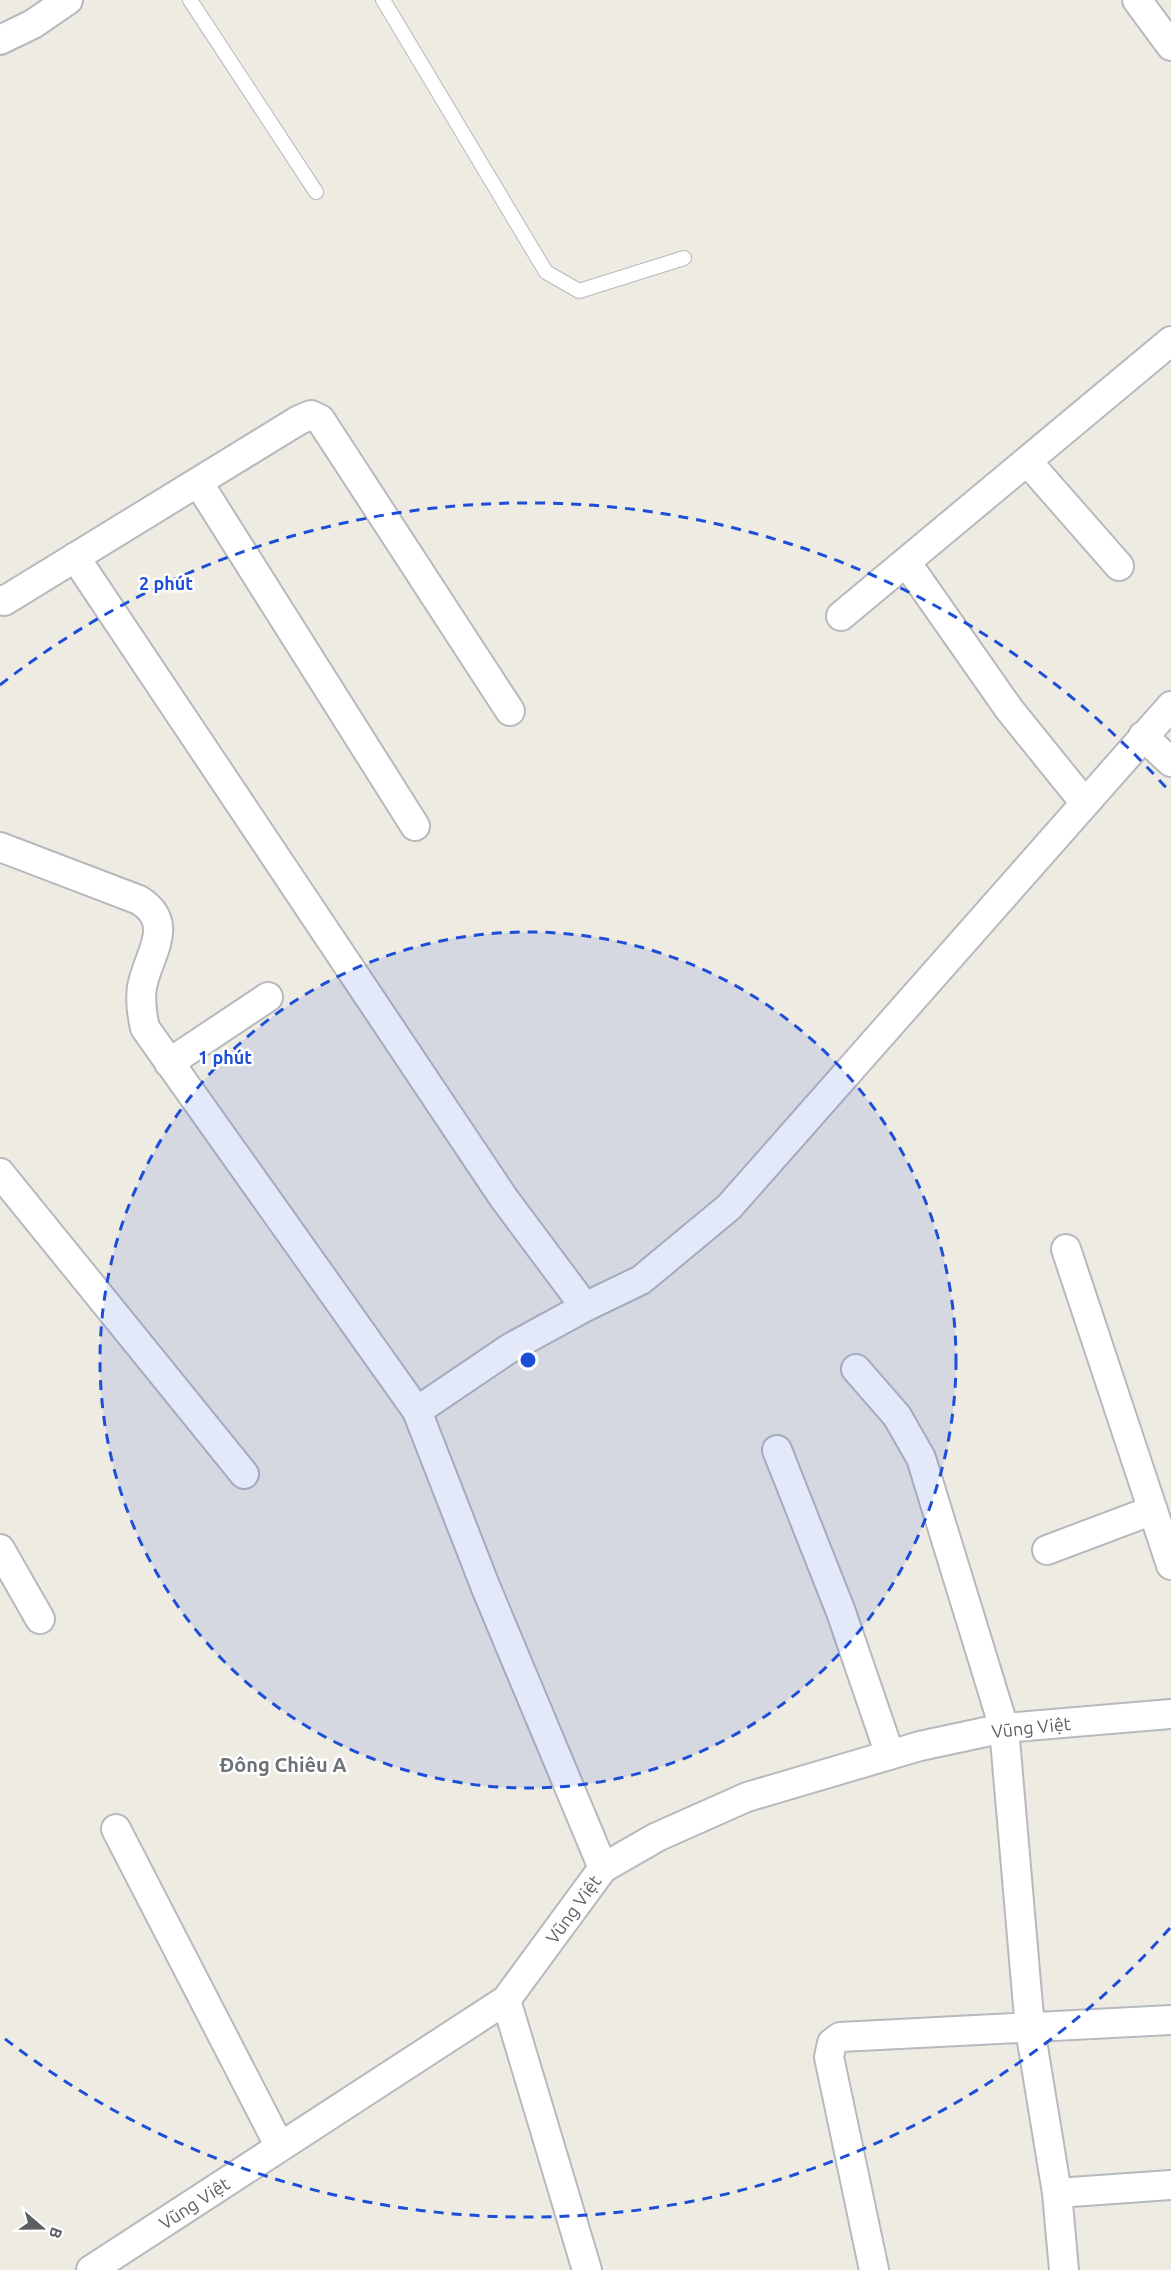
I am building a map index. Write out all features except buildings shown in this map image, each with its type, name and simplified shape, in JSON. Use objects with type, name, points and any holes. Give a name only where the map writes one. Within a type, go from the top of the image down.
[{"type":"street","points":[[1137,0],[1171,46]]},
{"type":"street","points":[[0,40],[33,24],[64,1]]},
{"type":"street","points":[[841,616],[1171,341]]},
{"type":"street","points":[[0,600],[4,601],[299,420],[311,415],[320,419],[510,711]]},
{"type":"street","points":[[1028,461],[1119,566]]},
{"type":"street","points":[[198,482],[415,826]]},
{"type":"street","points":[[75,557],[503,1197],[585,1307]]},
{"type":"street","points":[[906,562],[1009,709],[1084,802]]},
{"type":"street","points":[[417,1411],[510,1348],[640,1280],[729,1207],[1171,706]]},
{"type":"street","points":[[1143,736],[1171,762]]},
{"type":"street","points":[[0,847],[139,900],[148,905],[155,914],[160,930],[142,986],[145,1028],[417,1411],[486,1588],[603,1868]]},
{"type":"street","points":[[169,1063],[268,997]]},
{"type":"street","points":[[0,1173],[243,1474]]},
{"type":"street","points":[[1066,1249],[1171,1565]]},
{"type":"street","points":[[856,1369],[897,1416],[921,1458],[1004,1728],[1030,2029],[1057,2193],[1064,2270]]},
{"type":"street","points":[[777,1450],[841,1612],[890,1755]]},
{"type":"street","points":[[1047,1550],[1153,1510]]},
{"type":"street","points":[[0,1549],[40,1619]]},
{"type":"street","name":"Vũng Việt","points":[[91,2270],[506,2000],[603,1868],[657,1837],[747,1797],[920,1746],[1004,1728],[1171,1714]]},
{"type":"street","points":[[116,1829],[280,2147]]},
{"type":"street","points":[[506,2000],[587,2270]]},
{"type":"street","points":[[874,2270],[829,2057],[832,2043],[840,2037],[1171,2020]]},
{"type":"street","points":[[1057,2193],[1171,2185]]},
{"type":"lane","points":[[190,0],[316,192]]},
{"type":"lane","points":[[383,0],[546,272],[579,291],[684,258]]},
{"type":"district","name":"Đông Chiêu A","points":[[283,1764]]}]
